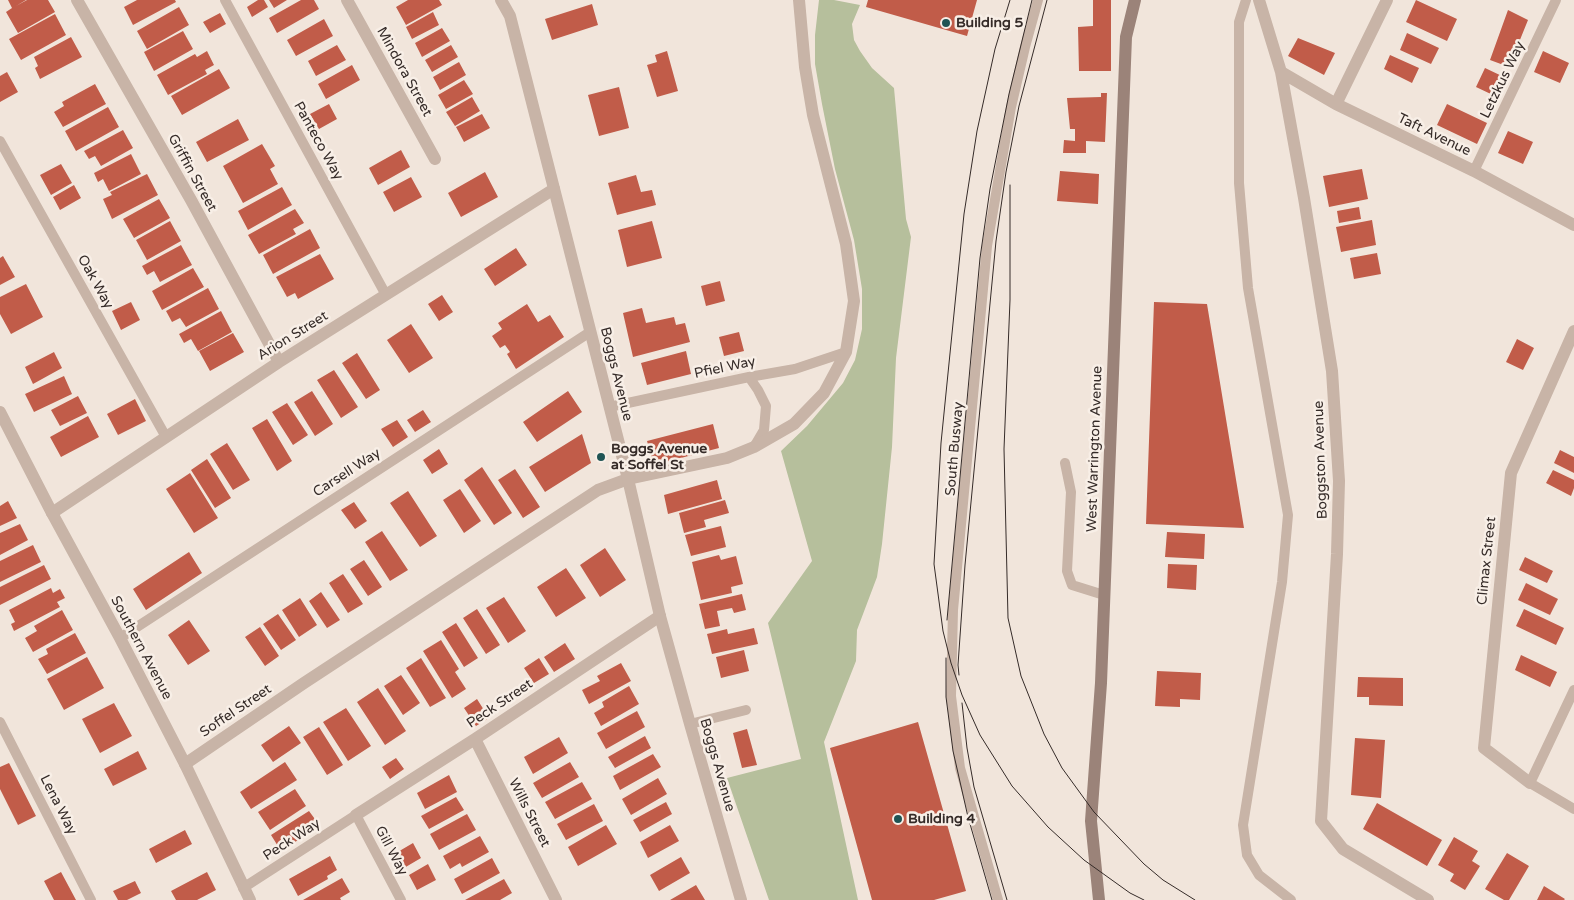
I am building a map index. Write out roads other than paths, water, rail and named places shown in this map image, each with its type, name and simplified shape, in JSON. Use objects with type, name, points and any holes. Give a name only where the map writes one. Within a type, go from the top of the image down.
[{"type":"main road","name":"West Warrington Avenue","points":[[1099,900],[1091,821],[1101,683],[1126,37],[1135,0]]},
{"type":"street","name":"Griffin Street","points":[[77,0],[191,200],[279,362]]},
{"type":"street","name":"Mindora Street","points":[[347,0],[435,159]]},
{"type":"street","name":"Boggs Avenue","points":[[501,0],[510,16],[628,479],[660,616],[740,900]]},
{"type":"street","name":"Soffel Street","points":[[185,764],[304,683],[598,490],[628,479],[727,458],[754,447],[794,424],[824,393],[846,352],[854,301],[846,244],[812,115],[805,67],[799,0]]},
{"type":"street","name":"Boggston Avenue","points":[[1259,0],[1280,72],[1304,198],[1332,372],[1339,481],[1337,554],[1321,821],[1343,849],[1428,900]]},
{"type":"street","points":[[1336,104],[1387,0]]},
{"type":"street","name":"Taft Avenue","points":[[1280,72],[1336,104],[1474,171],[1574,225]]},
{"type":"street","name":"Arion Street","points":[[52,513],[279,362],[554,189]]},
{"type":"street","name":"Climax Street","points":[[1530,783],[1484,748],[1511,473],[1574,331]]},
{"type":"street","name":"Southern Avenue","points":[[0,412],[185,764],[250,900]]},
{"type":"street","name":"Peck Street","points":[[356,815],[475,739],[660,616]]},
{"type":"street","name":"Wills Street","points":[[475,739],[556,900]]},
{"type":"lane","name":"Panteco Way","points":[[225,0],[386,295]]},
{"type":"lane","name":"South Busway","points":[[998,900],[960,768],[951,696],[954,610],[987,246],[1011,107],[1038,0]]},
{"type":"lane","points":[[1246,0],[1239,22],[1240,182],[1248,288],[1288,514],[1282,582],[1243,825],[1247,855],[1259,875],[1291,900]]},
{"type":"lane","name":"Letzkus Way","points":[[1474,171],[1556,0]]},
{"type":"lane","name":"Oak Way","points":[[0,141],[166,437]]},
{"type":"lane","name":"Carsell Way","points":[[120,638],[590,332]]},
{"type":"lane","name":"Pfiel Way","points":[[609,407],[795,368],[846,352]]},
{"type":"lane","points":[[749,377],[766,406],[764,430],[754,447]]},
{"type":"lane","points":[[1065,462],[1071,492],[1067,571],[1072,585],[1104,595]]},
{"type":"lane","points":[[1574,690],[1530,783],[1574,809]]},
{"type":"lane","points":[[690,724],[746,710]]},
{"type":"lane","name":"Lena Way","points":[[0,722],[91,900]]},
{"type":"lane","name":"Peck Way","points":[[243,888],[356,815]]},
{"type":"lane","name":"Gill Way","points":[[356,815],[401,900]]},
{"type":"tram line","points":[[1010,0],[995,49],[977,131],[964,214],[941,443],[934,564],[943,631],[962,695],[980,735],[1012,786],[1048,827],[1084,860],[1130,893],[1144,900]]},
{"type":"tram line","points":[[947,620],[980,258],[990,189],[1009,94],[1032,0]]},
{"type":"tram line","points":[[959,675],[958,665],[965,565],[996,241],[1006,172],[1019,106],[1047,0]]},
{"type":"tram line","points":[[1010,185],[1010,300],[1004,449],[1008,618],[1021,676],[1044,734],[1062,768],[1094,812],[1144,864],[1163,880],[1195,900]]},
{"type":"tram line","points":[[946,658],[946,697],[953,751],[968,817],[992,900]]},
{"type":"tram line","points":[[962,703],[974,787],[1007,900]]},
{"type":"place","name":"Building 5","points":[[946,23]]},
{"type":"place","name":"Boggs Avenue at Soffel St","points":[[601,457]]},
{"type":"place","name":"Building 4","points":[[898,819]]}]
